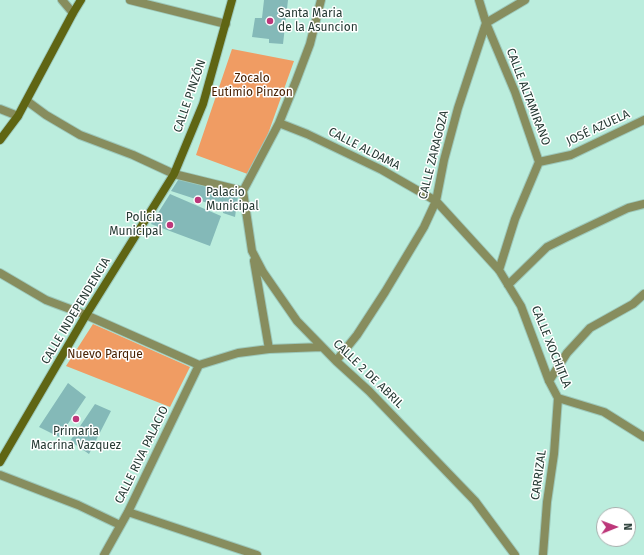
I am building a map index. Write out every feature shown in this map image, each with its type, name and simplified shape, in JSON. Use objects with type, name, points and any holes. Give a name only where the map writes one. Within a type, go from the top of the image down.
[{"type":"main road","points":[[0,140],[27,101],[81,0]]},
{"type":"main road","name":"CALLE PINZÓN","points":[[174,174],[203,104],[232,0]]},
{"type":"main road","name":"CALLE INDEPENDENCIA","points":[[0,462],[86,315],[174,174]]},
{"type":"street","points":[[62,0],[73,13]]},
{"type":"street","points":[[130,0],[226,24]]},
{"type":"street","points":[[27,101],[46,115],[80,135],[133,155],[174,174],[244,191],[279,123],[310,44],[321,0]]},
{"type":"street","name":"CALLE ALTAMIRANO","points":[[479,0],[486,23],[515,92],[539,162],[515,219],[499,270]]},
{"type":"street","points":[[486,23],[525,0]]},
{"type":"street","name":"CALLE ZARAGOZA","points":[[336,361],[357,335],[385,292],[424,227],[436,201],[444,160],[458,108],[486,23]]},
{"type":"street","points":[[0,109],[18,116]]},
{"type":"street","name":"JOSÉ AZUELA","points":[[539,162],[571,155],[644,120]]},
{"type":"street","name":"CALLE ALDAMA","points":[[279,123],[307,134],[382,170],[436,201],[499,270]]},
{"type":"street","name":"CALLE 2 DE ABRIL","points":[[244,191],[252,251],[262,272],[297,321],[336,361],[369,391],[475,501],[515,555]]},
{"type":"street","points":[[508,285],[547,247],[628,208],[644,204]]},
{"type":"street","points":[[252,251],[269,349]]},
{"type":"street","name":"CALLE XOCHITLA","points":[[499,270],[521,306],[549,381],[558,398],[604,412],[644,437]]},
{"type":"street","points":[[0,273],[46,300],[86,315],[199,365],[231,355],[269,349],[322,347]]},
{"type":"street","points":[[549,381],[567,353],[590,328],[633,304],[644,294]]},
{"type":"street","name":"CALLE RIVA PALACIO","points":[[104,555],[128,512],[199,365]]},
{"type":"street","name":"CARRIZAL","points":[[543,555],[547,502],[554,454],[558,398]]},
{"type":"street","points":[[0,475],[78,505],[120,525]]},
{"type":"street","points":[[128,512],[257,555]]},
{"type":"green space","name":"Zocalo Eutimio Pinzon","points":[[232,49],[294,61],[253,176],[196,155]]},
{"type":"green space","name":"Nuevo Parque","points":[[93,324],[190,367],[170,407],[66,366]]},
{"type":"building","points":[[264,0],[288,0],[283,44],[269,43],[269,39],[252,37],[255,18],[262,18]]},
{"type":"building","points":[[180,177],[238,196],[235,217],[223,213],[223,208],[171,191]]},
{"type":"building","points":[[170,194],[221,216],[210,246],[151,224]]},
{"type":"building","points":[[68,383],[86,397],[59,437],[39,427]]},
{"type":"building","points":[[95,404],[111,411],[89,454],[70,441]]},
{"type":"place","name":"Santa Maria de la Asuncion","points":[[270,21]]},
{"type":"place","name":"Palacio Municipal","points":[[198,200]]},
{"type":"place","name":"Policia Municipal","points":[[170,225]]},
{"type":"place","name":"Primaria Macrina Vazquez","points":[[76,419]]}]
